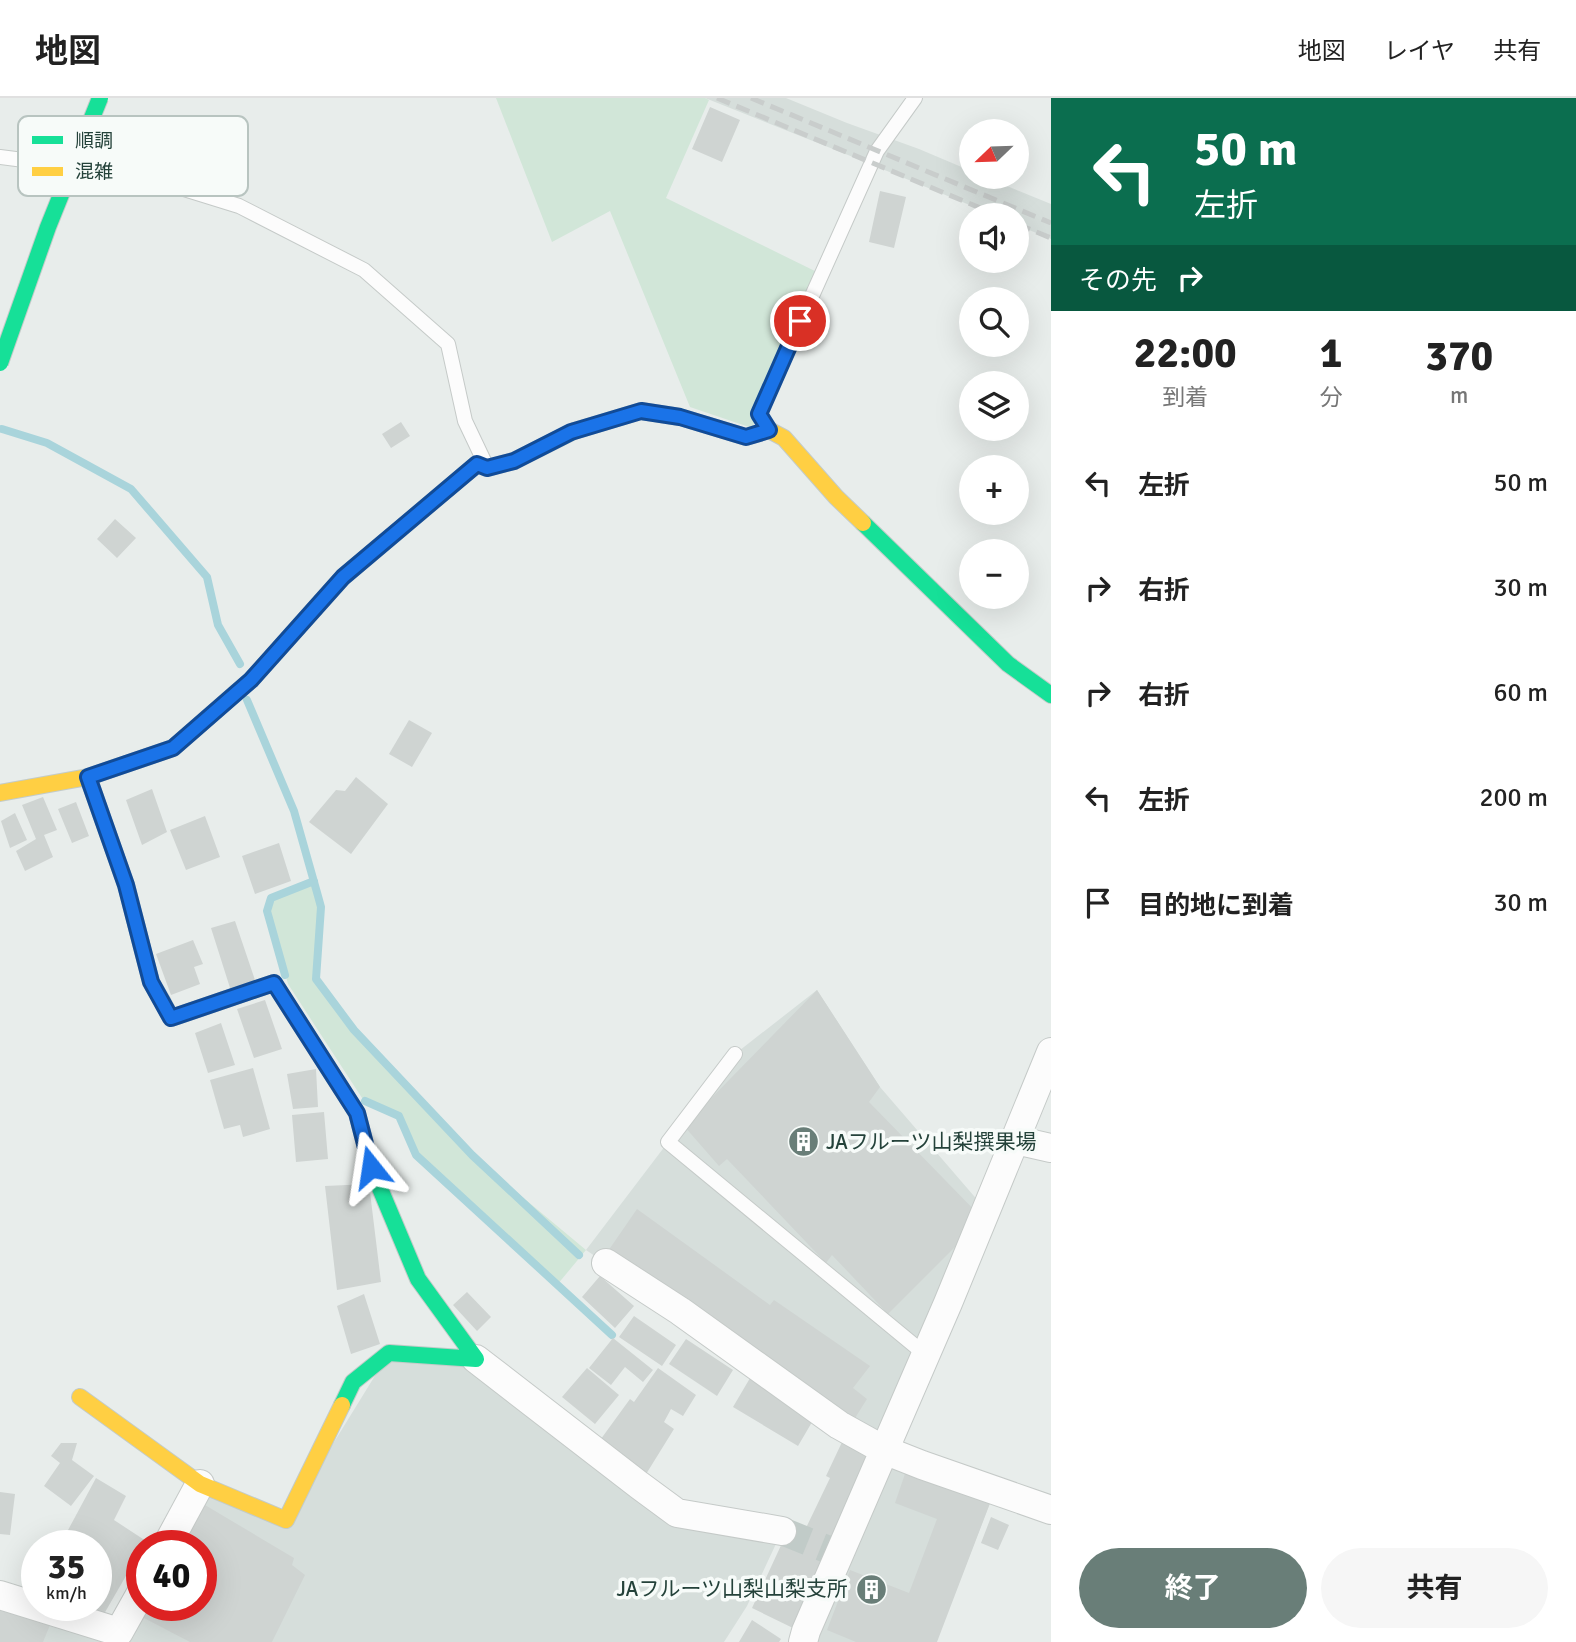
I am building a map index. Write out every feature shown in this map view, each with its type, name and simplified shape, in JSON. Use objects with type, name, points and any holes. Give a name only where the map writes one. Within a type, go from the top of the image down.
[{"type":"street","points":[[93,116],[100,98]]},
{"type":"street","points":[[0,363],[61,196]]},
{"type":"street","points":[[0,793],[88,777],[173,748],[251,680],[343,577],[477,464],[487,468],[514,461],[571,432],[641,411],[680,417],[746,437],[769,430],[784,438],[836,497],[1008,664],[1051,695]]},
{"type":"street","points":[[88,777],[126,885],[151,982],[171,1018],[274,983],[357,1113],[371,1167],[418,1279],[476,1359],[677,1513],[782,1531]]},
{"type":"street","points":[[803,1642],[926,1355],[1051,1052]]},
{"type":"street","points":[[1015,1140],[1051,1148]]},
{"type":"street","points":[[606,1263],[680,1311],[839,1425],[884,1450],[1051,1510]]},
{"type":"street","points":[[80,1397],[200,1484],[286,1520],[353,1382],[389,1353],[476,1359]]},
{"type":"street","points":[[175,1530],[200,1484]]},
{"type":"street","points":[[0,1595],[119,1632],[126,1620]]},
{"type":"lane","points":[[769,430],[759,414],[764,401],[877,151],[915,98]]},
{"type":"lane","points":[[0,157],[18,159]]},
{"type":"lane","points":[[207,196],[240,206],[364,270],[448,344],[465,421],[487,468]]},
{"type":"lane","points":[[735,1054],[668,1142],[926,1355]]},
{"type":"shaded area","points":[[705,98],[786,98],[919,149],[959,166],[959,189],[1014,189],[1051,204],[1051,239],[1029,230],[1029,203],[965,203]]},
{"type":"shaded area","points":[[817,990],[880,1087],[986,1210],[885,1450],[995,1490],[936,1642],[803,1642],[884,1450],[586,1250],[735,1054]]},
{"type":"shaded area","points":[[389,1353],[476,1359],[677,1513],[782,1531],[747,1606],[724,1642],[114,1642],[130,1621],[217,1621],[217,1530],[175,1530],[200,1484],[286,1520]]},
{"type":"shaded area","points":[[0,1600],[21,1608],[21,1621],[57,1621],[114,1642],[0,1642]]},
{"type":"green space","points":[[496,98],[709,100],[666,198],[821,274],[752,428],[690,407],[610,211],[552,242]]},
{"type":"green space","points":[[314,881],[321,907],[316,979],[354,1030],[472,1155],[586,1250],[557,1285],[416,1155],[399,1116],[364,1101],[288,984],[267,911],[271,898]]},
{"type":"building","points":[[710,107],[740,120],[722,162],[692,149]]},
{"type":"building","points":[[880,191],[906,197],[894,248],[869,242]]},
{"type":"building","points":[[401,422],[410,436],[391,448],[382,434]]},
{"type":"building","points":[[115,519],[136,538],[117,558],[97,539]]},
{"type":"building","points":[[409,720],[432,733],[412,767],[389,754]]},
{"type":"building","points":[[356,777],[388,804],[351,854],[309,822],[336,790],[345,791]]},
{"type":"building","points":[[152,789],[167,832],[142,845],[126,800]]},
{"type":"building","points":[[43,797],[57,830],[44,835],[53,857],[25,871],[16,851],[36,839],[22,805]]},
{"type":"building","points":[[76,802],[89,836],[72,843],[58,809]]},
{"type":"building","points":[[15,813],[27,840],[10,848],[1,821]]},
{"type":"building","points":[[205,816],[220,857],[186,870],[170,830]]},
{"type":"building","points":[[279,843],[291,881],[255,894],[242,856]]},
{"type":"building","points":[[235,921],[256,983],[231,991],[211,928]]},
{"type":"building","points":[[193,940],[203,964],[194,967],[200,984],[171,995],[156,954]]},
{"type":"building","name":"JAフルーツ山梨撰果場","points":[[817,990],[880,1087],[869,1102],[983,1219],[888,1314],[832,1255],[826,1263],[727,1159],[719,1166],[684,1126]]},
{"type":"building","points":[[265,1000],[282,1049],[254,1058],[237,1009]]},
{"type":"building","points":[[221,1023],[235,1065],[208,1073],[195,1033]]},
{"type":"building","points":[[253,1068],[270,1129],[243,1137],[240,1125],[224,1129],[210,1080]]},
{"type":"building","points":[[316,1069],[318,1107],[293,1109],[287,1074]]},
{"type":"building","points":[[324,1112],[328,1159],[296,1162],[292,1115]]},
{"type":"building","points":[[369,1184],[381,1282],[337,1290],[325,1186]]},
{"type":"building","points":[[637,1209],[770,1305],[774,1300],[870,1366],[853,1388],[867,1399],[850,1426],[606,1254]]},
{"type":"building","points":[[600,1276],[634,1306],[615,1328],[582,1297]]},
{"type":"building","points":[[467,1292],[491,1317],[477,1331],[453,1305]]},
{"type":"building","points":[[364,1294],[380,1344],[351,1354],[337,1306]]},
{"type":"building","points":[[634,1316],[676,1345],[662,1366],[619,1337]]},
{"type":"building","points":[[613,1338],[653,1370],[643,1382],[625,1367],[611,1385],[589,1368]]},
{"type":"building","points":[[686,1339],[733,1370],[717,1396],[669,1364]]},
{"type":"building","points":[[587,1368],[619,1395],[595,1424],[562,1397]]},
{"type":"building","points":[[658,1368],[696,1395],[683,1416],[671,1409],[664,1422],[674,1429],[643,1479],[598,1443],[630,1399],[634,1402]]},
{"type":"building","points":[[753,1373],[815,1417],[798,1446],[733,1407]]},
{"type":"building","points":[[843,1440],[870,1455],[822,1558],[825,1559],[795,1629],[752,1608],[783,1541],[790,1544],[799,1527],[805,1530],[830,1478],[826,1476]]},
{"type":"building","points":[[61,1443],[77,1443],[72,1460],[94,1476],[71,1506],[44,1486],[60,1463],[51,1456]]},
{"type":"building","points":[[907,1468],[992,1498],[937,1642],[856,1642],[827,1630],[850,1570],[909,1593],[937,1519],[895,1503]]},
{"type":"building","points":[[96,1478],[126,1496],[114,1520],[129,1530],[126,1530],[126,1576],[112,1600],[112,1530],[68,1530]]},
{"type":"building","points":[[0,1492],[15,1494],[10,1535],[0,1534]]},
{"type":"building","points":[[205,1505],[294,1558],[292,1565],[305,1575],[272,1642],[190,1642],[150,1621],[217,1621],[217,1530],[191,1530]]},
{"type":"building","points":[[991,1517],[1009,1525],[998,1550],[981,1543]]},
{"type":"building","points":[[0,1605],[21,1613],[21,1621],[40,1621],[50,1625],[43,1642],[0,1642]]},
{"type":"building","points":[[752,1620],[781,1639],[779,1642],[739,1642]]},
{"type":"waterway","points":[[2,429],[47,443],[131,489],[207,577],[218,625],[240,664]]},
{"type":"waterway","points":[[247,700],[294,811],[321,907],[316,979],[354,1030],[472,1155],[579,1255]]},
{"type":"waterway","points":[[285,975],[267,911],[271,898],[314,881]]},
{"type":"waterway","points":[[365,1101],[399,1116],[416,1155],[612,1335]]},
{"type":"tunnel","points":[[782,1531],[839,1554]]},
{"type":"railway","points":[[717,98],[968,203]]},
{"type":"railway","points":[[751,98],[1051,223]]},
{"type":"railway","points":[[1029,229],[1051,238]]},
{"type":"traffic: fast","points":[[93,116],[100,98]]},
{"type":"traffic: fast","points":[[0,363],[60,196]]},
{"type":"traffic: fast","points":[[237,692],[251,680],[343,577],[477,464],[487,468],[514,461],[574,431]]},
{"type":"traffic: fast","points":[[863,523],[1008,664],[1051,695]]},
{"type":"traffic: fast","points":[[162,1001],[171,1018],[274,983],[357,1113],[371,1167],[418,1279],[476,1359],[389,1353],[353,1382],[342,1405]]},
{"type":"traffic: slow","points":[[574,431],[641,411],[680,417],[746,437],[769,430],[784,438],[863,523]]},
{"type":"traffic: slow","points":[[0,793],[88,777],[173,748],[237,692]]},
{"type":"traffic: slow","points":[[88,777],[126,885],[151,982],[162,1001]]},
{"type":"traffic: slow","points":[[80,1397],[200,1484],[286,1520],[342,1405]]},
{"type":"place","name":"JAフルーツ山梨撰果場","points":[[803,1142]]},
{"type":"place","name":"JAフルーツ山梨山梨支所","points":[[871,1589]]},
{"type":"route","points":[[371,1167],[357,1113],[274,983],[171,1018],[151,982],[126,885],[88,777],[173,748],[251,680],[343,577],[477,464],[487,468],[514,461],[571,432],[641,411],[680,417],[746,437],[769,430],[759,414],[800,321]]}]
